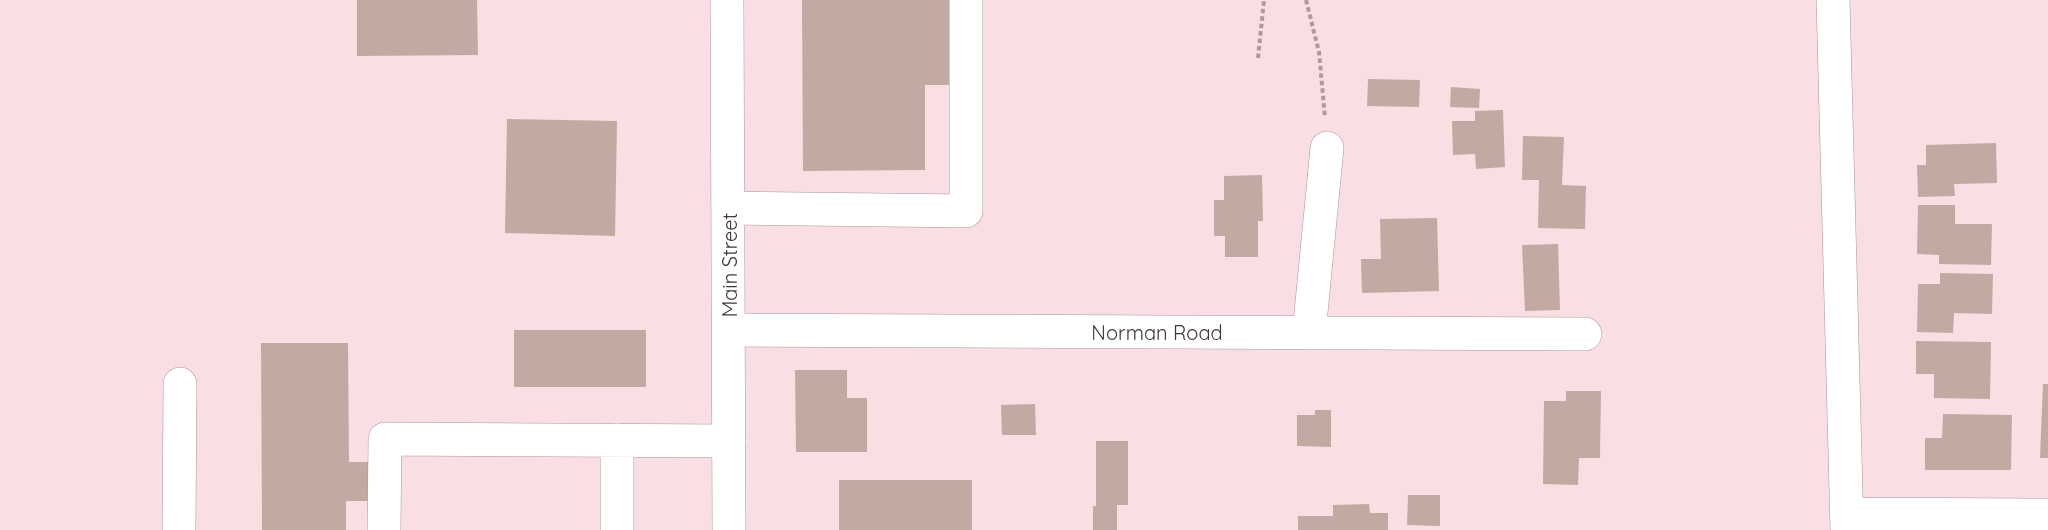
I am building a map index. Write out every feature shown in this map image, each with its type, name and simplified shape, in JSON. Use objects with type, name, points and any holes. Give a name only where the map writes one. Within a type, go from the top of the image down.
[{"type":"street","name":"Main Street","points":[[727,0],[729,530]]},
{"type":"street","points":[[729,208],[966,211],[966,0]]},
{"type":"street","points":[[1833,0],[1847,522],[2048,515]]},
{"type":"street","points":[[1309,333],[1327,148]]},
{"type":"street","name":"Norman Road","points":[[730,330],[1585,334]]},
{"type":"street","points":[[179,530],[180,384]]},
{"type":"street","points":[[384,530],[385,439],[729,441]]},
{"type":"street","points":[[617,530],[618,440]]},
{"type":"path","points":[[1258,58],[1264,0]]},
{"type":"path","points":[[1306,0],[1319,52],[1327,148]]},
{"type":"building","points":[[357,0],[477,0],[478,55],[357,56]]},
{"type":"building","points":[[802,0],[949,0],[950,85],[925,85],[925,170],[803,171]]},
{"type":"building","points":[[1368,79],[1420,80],[1419,107],[1367,106]]},
{"type":"building","points":[[1451,87],[1480,89],[1479,108],[1450,107]]},
{"type":"building","points":[[1503,110],[1505,167],[1476,169],[1475,154],[1453,155],[1452,121],[1475,121],[1475,111]]},
{"type":"building","points":[[507,119],[617,121],[615,236],[505,233]]},
{"type":"building","points":[[1523,136],[1564,137],[1562,185],[1586,186],[1585,229],[1538,228],[1539,180],[1522,180]]},
{"type":"building","points":[[1996,143],[1997,183],[1954,184],[1955,196],[1918,197],[1917,165],[1926,165],[1926,145]]},
{"type":"building","points":[[1262,175],[1263,221],[1258,221],[1258,257],[1225,257],[1225,236],[1214,236],[1214,200],[1224,200],[1224,176]]},
{"type":"building","points":[[1918,205],[1955,205],[1955,224],[1992,224],[1991,265],[1939,264],[1939,255],[1917,254]]},
{"type":"building","points":[[1437,218],[1439,291],[1362,293],[1361,259],[1381,259],[1380,219]]},
{"type":"building","points":[[1558,244],[1560,310],[1525,311],[1522,245]]},
{"type":"building","points":[[1940,273],[1993,274],[1992,314],[1954,313],[1953,333],[1917,332],[1918,284],[1940,284]]},
{"type":"building","points":[[514,330],[646,330],[646,387],[514,387]]},
{"type":"building","points":[[1916,341],[1991,342],[1990,399],[1934,398],[1934,374],[1916,374]]},
{"type":"building","points":[[261,343],[348,343],[349,462],[370,462],[370,501],[346,501],[346,530],[262,530]]},
{"type":"building","points":[[795,370],[847,370],[847,398],[867,398],[867,452],[796,452]]},
{"type":"building","points":[[2043,384],[2048,384],[2048,458],[2040,458]]},
{"type":"building","points":[[1566,391],[1601,391],[1600,458],[1579,458],[1578,485],[1543,484],[1544,401],[1566,401]]},
{"type":"building","points":[[1035,404],[1036,435],[1002,435],[1001,405]]},
{"type":"building","points":[[1315,410],[1331,410],[1331,447],[1297,446],[1297,415],[1315,415]]},
{"type":"building","points":[[1943,414],[2012,415],[2011,470],[1925,470],[1925,438],[1942,438]]},
{"type":"building","points":[[1096,441],[1128,441],[1128,505],[1117,505],[1117,530],[1093,530],[1093,506],[1096,506]]},
{"type":"building","points":[[839,480],[972,480],[972,530],[839,530]]},
{"type":"building","points":[[1408,495],[1440,495],[1440,526],[1407,525]]},
{"type":"building","points":[[1369,504],[1370,513],[1388,513],[1388,530],[1298,530],[1298,516],[1333,516],[1333,505]]}]
